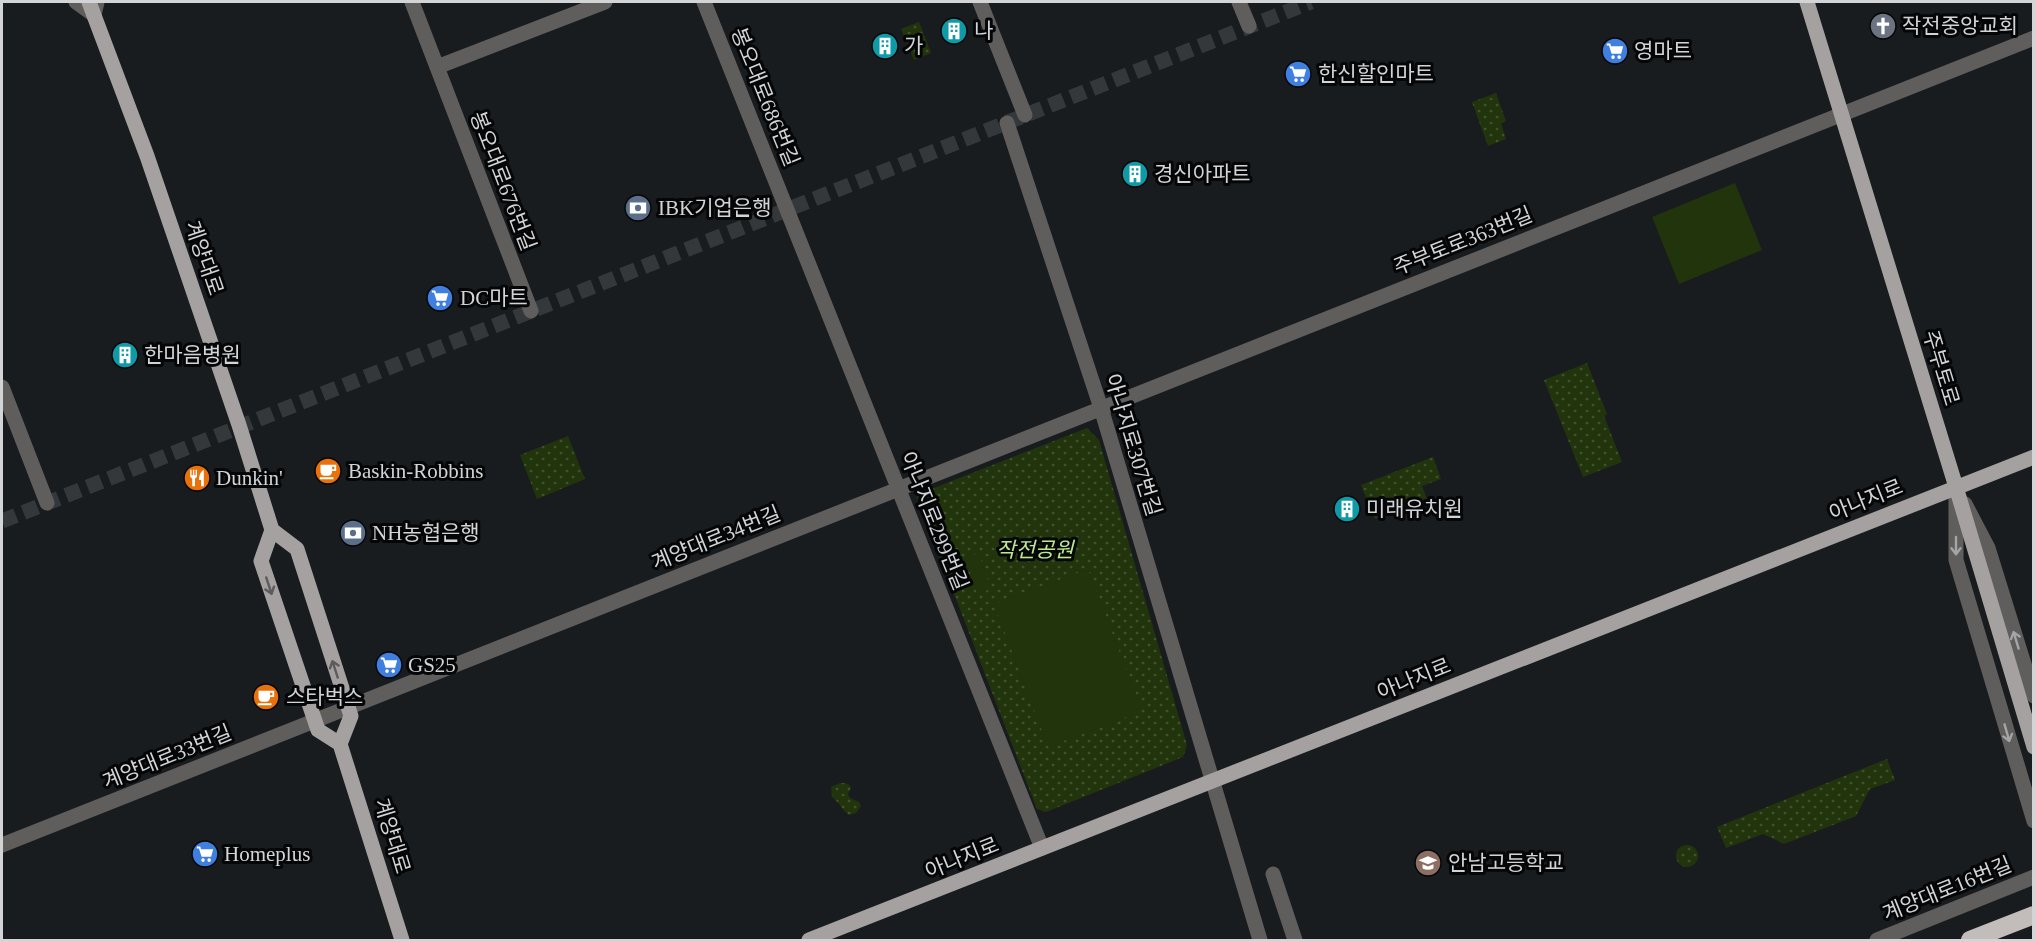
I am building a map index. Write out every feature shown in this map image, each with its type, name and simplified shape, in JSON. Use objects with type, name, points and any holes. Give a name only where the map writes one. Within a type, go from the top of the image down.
[{"type":"highway","points":[[1970,940],[2034,915]]},
{"type":"main road","name":"주부토로","points":[[1807,2],[2034,747]]},
{"type":"main road","name":"계양대로","points":[[93,6],[239,425],[272,530]]},
{"type":"main road","name":"아나지로","points":[[809,940],[2034,457]]},
{"type":"main road","points":[[272,530],[297,549],[348,708],[351,716],[340,744],[318,730],[261,561],[272,530]]},
{"type":"main road","name":"계양대로","points":[[340,744],[402,940]]},
{"type":"street","points":[[76,2],[93,6]]},
{"type":"street","name":"봉오대로676번길","points":[[412,2],[531,310]]},
{"type":"street","points":[[437,67],[605,2]]},
{"type":"street","name":"봉오대로686번길","points":[[704,2],[787,209]]},
{"type":"street","points":[[980,2],[1024,115]]},
{"type":"street","points":[[1239,2],[1249,26]]},
{"type":"street","name":"주부토로363번길","points":[[1101,408],[2034,38]]},
{"type":"street","name":"아나지로307번길","points":[[1007,123],[1101,408],[1260,940]]},
{"type":"street","name":"아나지로299번길","points":[[787,209],[1042,849]]},
{"type":"street","points":[[2,387],[47,503]]},
{"type":"street","name":"계양대로34번길","points":[[348,708],[1101,408]]},
{"type":"street","points":[[1956,487],[1988,548],[2034,696]]},
{"type":"street","points":[[1956,487],[1956,560],[2034,821]]},
{"type":"street","name":"계양대로33번길","points":[[2,844],[348,708]]},
{"type":"street","points":[[1273,874],[1295,940]]},
{"type":"street","name":"계양대로16번길","points":[[1877,940],[2034,877]]},
{"type":"green space","points":[[919,22],[931,53],[914,60],[901,29]]},
{"type":"green space","points":[[1496,93],[1506,121],[1501,123],[1506,139],[1488,146],[1472,102]]},
{"type":"green space","points":[[1735,183],[1762,250],[1679,284],[1652,217]]},
{"type":"green space","points":[[1587,363],[1607,414],[1604,416],[1622,462],[1583,477],[1544,380]]},
{"type":"green space","name":"작전공원","points":[[1087,428],[1099,440],[1187,745],[1183,757],[1046,812],[1037,809],[916,495]]},
{"type":"green space","points":[[568,436],[585,479],[537,499],[520,455]]},
{"type":"green space","points":[[1433,457],[1441,479],[1422,486],[1427,499],[1375,519],[1361,485]]},
{"type":"green space","points":[[979,553],[991,589],[977,594],[965,558]]},
{"type":"green space","points":[[1088,569],[1142,711],[1048,747],[994,604]]},
{"type":"green space","points":[[1887,759],[1895,780],[1870,789],[1856,816],[1784,844],[1763,834],[1726,848],[1717,827]]},
{"type":"green space","points":[[840,783],[849,785],[850,798],[859,802],[861,806],[856,813],[849,815],[832,797],[831,787]]},
{"type":"green space","points":[[1687,845],[1695,848],[1698,856],[1695,864],[1687,867],[1679,864],[1676,856],[1679,848]]},
{"type":"tunnel","points":[[2,521],[1311,2]]},
{"type":"place","name":"작전중앙교회","points":[[1883,26]]},
{"type":"place","name":"나","points":[[954,31]]},
{"type":"place","name":"가","points":[[885,46]]},
{"type":"place","name":"영마트","points":[[1615,51]]},
{"type":"place","name":"한신할인마트","points":[[1298,74]]},
{"type":"place","name":"경신아파트","points":[[1135,174]]},
{"type":"place","name":"IBK기업은행","points":[[638,208]]},
{"type":"place","name":"DC마트","points":[[440,298]]},
{"type":"place","name":"한마음병원","points":[[125,355]]},
{"type":"place","name":"Baskin-Robbins","points":[[328,471]]},
{"type":"place","name":"Dunkin'","points":[[197,478]]},
{"type":"place","name":"미래유치원","points":[[1347,509]]},
{"type":"place","name":"NH농협은행","points":[[353,533]]},
{"type":"place","name":"GS25","points":[[389,665]]},
{"type":"place","name":"스타벅스","points":[[266,697]]},
{"type":"place","name":"Homeplus","points":[[205,854]]},
{"type":"place","name":"안남고등학교","points":[[1428,863]]}]
